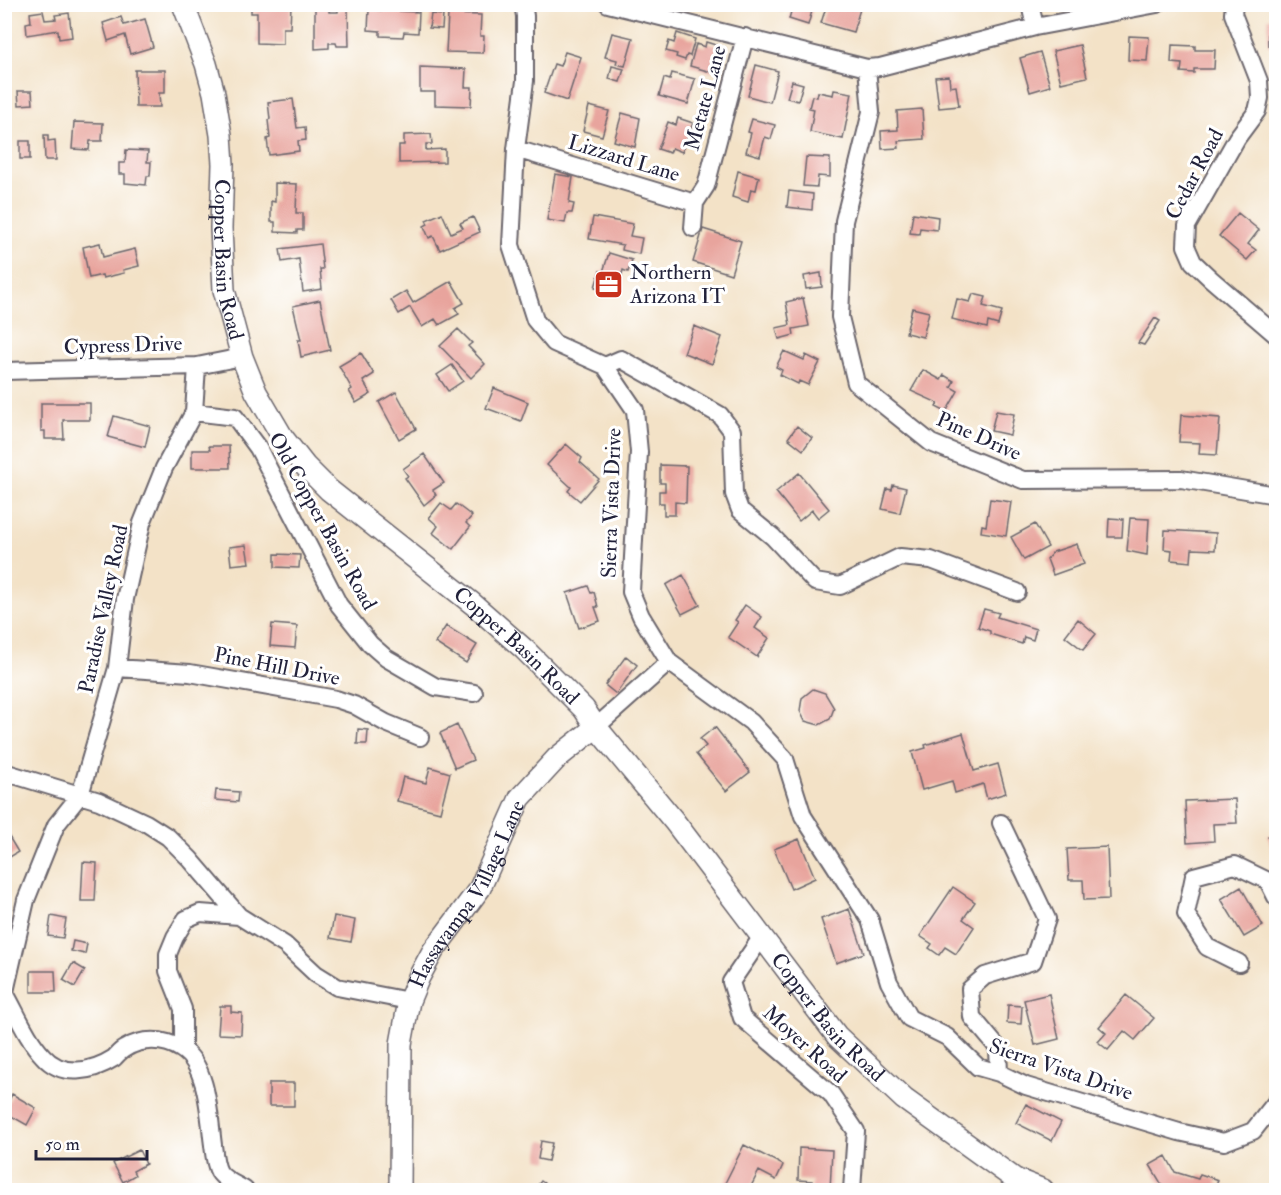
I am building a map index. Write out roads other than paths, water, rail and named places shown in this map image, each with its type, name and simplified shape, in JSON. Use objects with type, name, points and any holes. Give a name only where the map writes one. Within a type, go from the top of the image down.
[{"type":"street","name":"Copper Basin Road","points":[[183,4],[206,64],[214,93],[223,164],[221,228],[224,290],[242,357],[256,392],[271,420],[317,479],[473,604],[524,649],[584,709],[596,727],[674,821],[837,1036],[904,1099],[1014,1185],[1043,1191]]},
{"type":"street","points":[[523,4],[525,81],[516,149],[511,245],[535,320],[554,343],[604,366],[621,359],[720,415],[732,431],[734,494],[740,510],[773,537],[815,582],[840,586],[900,557],[931,560],[1017,592]]},
{"type":"street","points":[[608,4],[867,68],[879,67],[1035,27],[1157,4]]},
{"type":"street","points":[[1030,4],[1035,27]]},
{"type":"street","name":"Cedar Road","points":[[1234,4],[1233,14],[1258,81],[1260,98],[1257,111],[1237,138],[1187,226],[1186,246],[1193,262],[1210,279],[1276,335]]},
{"type":"street","name":"Metate Lane","points":[[695,203],[706,186],[744,37]]},
{"type":"street","name":"Pine Drive","points":[[867,68],[871,112],[844,221],[840,317],[856,383],[931,443],[1023,480],[1181,479],[1276,495]]},
{"type":"street","name":"Lizzard Lane","points":[[516,149],[695,203],[693,228]]},
{"type":"street","name":"Cypress Drive","points":[[4,371],[197,366],[242,357]]},
{"type":"street","name":"Paradise Valley Road","points":[[5,995],[26,900],[56,825],[80,795],[117,668],[125,599],[142,524],[164,468],[194,412],[197,366]]},
{"type":"street","name":"Sierra Vista Drive","points":[[604,366],[635,410],[639,452],[631,592],[641,616],[669,662],[751,722],[785,759],[803,816],[870,920],[889,982],[909,1018],[947,1037],[978,1067],[999,1073],[1026,1086],[1179,1132],[1224,1142],[1253,1131],[1276,1102]]},
{"type":"street","name":"Old Copper Basin Road","points":[[194,412],[235,417],[252,440],[339,605],[370,644],[386,658],[436,687],[474,693]]},
{"type":"street","name":"Hassayampa Village Lane","points":[[400,1191],[401,1044],[409,1001],[419,976],[433,951],[480,888],[520,798],[557,758],[596,727],[669,662]]},
{"type":"street","name":"Pine Hill Drive","points":[[117,668],[201,675],[336,699],[354,705],[386,723],[420,737]]},
{"type":"street","points":[[4,772],[99,801],[146,823],[168,837],[239,916],[285,945],[316,974],[337,987],[409,1001]]},
{"type":"street","points":[[999,1073],[998,1048],[972,1017],[970,989],[984,976],[1033,962],[1047,919],[1001,823]]},
{"type":"street","points":[[1239,963],[1208,947],[1186,914],[1194,876],[1235,865],[1268,881],[1276,897]]},
{"type":"street","points":[[183,1050],[183,1009],[168,971],[168,954],[175,937],[186,919],[200,913],[239,916]]},
{"type":"street","name":"Moyer Road","points":[[761,938],[731,982],[742,1018],[831,1094],[856,1131],[852,1191]]},
{"type":"street","points":[[5,995],[43,1057],[56,1067],[72,1071],[90,1070],[124,1049],[160,1040],[183,1050],[193,1058],[204,1086],[214,1158],[219,1173],[245,1191]]},
{"type":"place","name":"Northern Arizona IT","points":[[609,284]]}]
